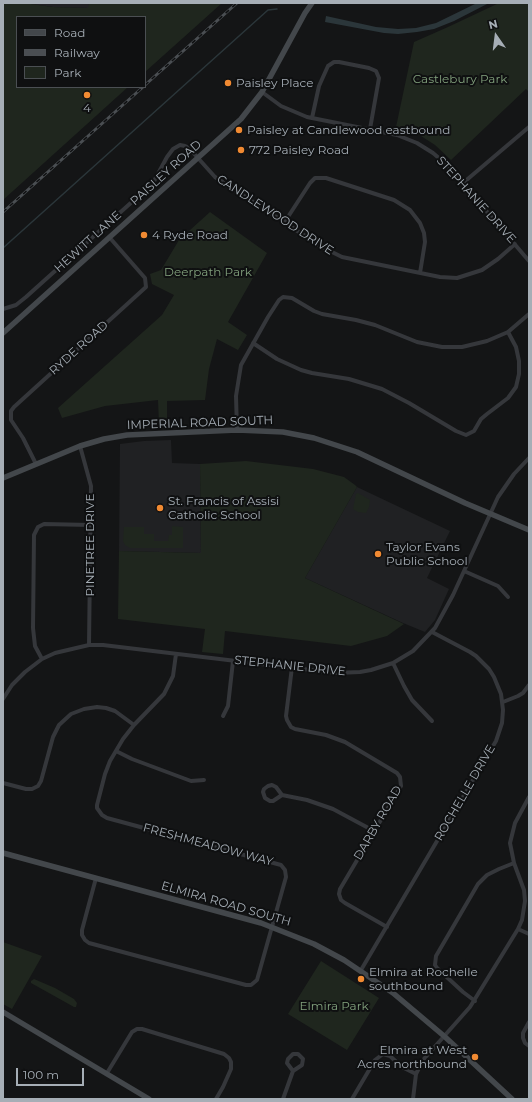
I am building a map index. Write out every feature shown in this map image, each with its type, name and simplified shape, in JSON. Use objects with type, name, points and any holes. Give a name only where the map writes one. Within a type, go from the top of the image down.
[{"type":"street","name":"PAISLEY ROAD","points":[[3,333],[241,119],[262,92],[305,13],[312,3]]},
{"type":"street","points":[[312,118],[319,86],[328,66],[334,62],[361,66],[376,71],[379,78],[370,129]]},
{"type":"street","name":"STEPHANIE DRIVE","points":[[262,92],[281,106],[312,118],[397,134],[417,142],[434,153],[463,183],[529,261]]},
{"type":"street","points":[[463,183],[529,127]]},
{"type":"street","name":"HEWITT LANE","points":[[3,309],[21,302],[153,183],[166,157],[173,149],[180,145],[185,146],[198,158]]},
{"type":"street","name":"CANDLEWOOD DRIVE","points":[[198,158],[221,182],[328,251],[342,257],[450,278],[473,274],[490,265],[515,244]]},
{"type":"street","points":[[284,223],[310,183],[315,178],[326,178],[394,200],[410,210],[420,222],[424,233],[425,242],[420,273]]},
{"type":"street","name":"RYDE ROAD","points":[[36,464],[23,438],[11,420],[11,411],[146,288],[145,278],[110,238]]},
{"type":"street","points":[[237,430],[236,396],[241,365],[279,300],[283,297],[292,298],[322,314],[375,325],[417,342],[452,348],[487,342],[508,332],[529,314]]},
{"type":"street","points":[[253,343],[277,359],[301,370],[349,379],[382,389],[456,431],[466,435],[470,434],[474,430],[481,419],[508,398],[516,387],[520,361],[516,347],[508,332]]},
{"type":"street","name":"IMPERIAL ROAD SOUTH","points":[[3,478],[80,446],[104,439],[137,434],[237,430],[283,432],[307,436],[342,446],[490,514],[529,530]]},
{"type":"street","name":"PINETREE DRIVE","points":[[80,446],[90,486],[91,525],[89,645]]},
{"type":"street","name":"STEPHANIE DRIVE","points":[[3,698],[12,685],[25,672],[42,659],[55,653],[89,645],[103,645],[336,673],[352,673],[371,670],[393,663],[412,651],[432,632],[441,618],[504,487],[529,458]]},
{"type":"street","points":[[42,659],[35,646],[32,628],[34,535],[38,527],[44,524],[91,525]]},
{"type":"street","points":[[464,571],[498,586],[508,597]]},
{"type":"street","name":"ROCHELLE DRIVE","points":[[361,970],[496,741],[502,723],[503,702],[494,677],[483,662],[470,652],[432,632]]},
{"type":"street","name":"FRESHMEADOW WAY","points":[[96,878],[82,930],[82,936],[89,943],[246,985],[254,983],[258,978],[286,877],[285,870],[281,865],[112,819],[102,815],[99,812],[97,804],[105,774],[116,751],[134,725],[164,694],[173,676],[176,654]]},
{"type":"street","points":[[223,716],[228,706],[233,661]]},
{"type":"street","points":[[393,663],[412,700],[432,721]]},
{"type":"street","name":"DARBY ROAD","points":[[292,667],[286,716],[291,727],[326,735],[345,742],[398,773],[400,777],[401,786],[340,889],[339,894],[341,900],[345,903],[387,927]]},
{"type":"street","points":[[503,702],[523,693],[529,685]]},
{"type":"street","points":[[3,783],[26,789],[32,789],[38,786],[53,737],[59,725],[71,714],[84,709],[97,707],[106,708],[115,711],[134,725]]},
{"type":"street","points":[[116,751],[132,759],[191,781],[204,780]]},
{"type":"street","points":[[282,795],[273,801],[270,801],[265,798],[264,789],[268,786],[276,787],[282,795],[308,800],[333,809],[374,831]]},
{"type":"street","points":[[413,1099],[416,1074],[423,1060],[475,1001],[522,920],[525,901],[524,890],[514,863],[510,843],[517,818],[529,797]]},
{"type":"street","name":"ELMIRA ROAD SOUTH","points":[[3,853],[272,927],[314,944],[361,970],[393,993],[444,1036],[512,1099]]},
{"type":"street","points":[[475,1001],[437,968],[435,961],[436,956],[478,884],[487,875],[514,863]]},
{"type":"street","points":[[518,928],[529,934]]},
{"type":"street","points":[[3,1012],[149,1099]]},
{"type":"street","points":[[529,1022],[523,1033],[523,1038],[525,1043],[529,1046]]},
{"type":"street","points":[[107,1073],[132,1032],[142,1029],[224,1054],[229,1058],[231,1062],[231,1069],[216,1099]]},
{"type":"street","points":[[283,1099],[293,1071],[302,1065],[303,1059],[298,1054],[293,1054],[288,1059],[287,1063],[293,1071]]},
{"type":"street","points":[[352,1099],[375,1060],[383,1054],[390,1056],[402,1067],[416,1074]]},
{"type":"shaded area","points":[[24,3],[93,3],[89,4],[89,8],[87,8],[53,7]]},
{"type":"shaded area","points":[[477,3],[489,3],[454,21],[434,29],[417,32],[398,34],[384,33],[325,22],[326,16],[376,27],[398,29],[416,28],[436,23]]},
{"type":"shaded area","name":"St. Francis of Assisi Catholic School","points":[[171,440],[172,463],[200,464],[201,553],[119,551],[120,444]]},
{"type":"shaded area","name":"Taylor Evans Public School","points":[[357,487],[450,531],[427,578],[449,589],[435,620],[425,632],[305,578]]},
{"type":"green space","points":[[3,3],[24,3],[53,7],[88,8],[89,4],[93,3],[222,3],[146,71],[146,16],[16,16],[16,88],[127,88],[3,200]]},
{"type":"green space","name":"Castlebury Park","points":[[499,3],[529,3],[529,92],[526,89],[451,160],[435,145],[421,136],[396,127],[414,42]]},
{"type":"green space","name":"Deerpath Park","points":[[210,212],[267,253],[228,322],[247,335],[238,350],[217,339],[209,369],[205,400],[167,401],[167,424],[159,424],[158,400],[105,406],[62,418],[58,408],[162,315],[174,295],[152,284],[150,274],[161,270],[179,240]]},
{"type":"green space","points":[[246,461],[313,469],[344,477],[357,487],[305,578],[404,624],[387,636],[351,646],[225,631],[223,654],[202,652],[205,629],[118,619],[119,551],[201,553],[200,464]]},
{"type":"green space","points":[[358,493],[370,500],[366,513],[358,512],[353,509],[356,494]]},
{"type":"green space","points":[[172,526],[183,527],[183,548],[130,548],[125,545],[123,541],[124,527],[144,527],[144,534],[154,534],[154,541],[168,541],[169,535],[172,535]]},
{"type":"green space","points":[[3,942],[42,956],[12,1009],[3,1004]]},
{"type":"green space","name":"Elmira Park","points":[[321,961],[379,998],[347,1050],[288,1014]]},
{"type":"green space","points":[[34,979],[55,988],[74,999],[77,1003],[76,1007],[31,983]]},
{"type":"waterway","points":[[3,248],[268,10],[277,9]]},
{"type":"railway","points":[[146,84],[237,3]]},
{"type":"railway","points":[[3,212],[142,88]]},
{"type":"place","name":"Paisley Place","points":[[228,83]]},
{"type":"place","name":"4","points":[[87,95]]},
{"type":"place","name":"Paisley at Candlewood eastbound","points":[[239,130]]},
{"type":"place","name":"772 Paisley Road","points":[[241,150]]},
{"type":"place","name":"4 Ryde Road","points":[[144,235]]},
{"type":"place","name":"St. Francis of Assisi Catholic School","points":[[160,508]]},
{"type":"place","name":"Taylor Evans Public School","points":[[378,554]]},
{"type":"place","name":"Elmira at Rochelle southbound","points":[[361,979]]},
{"type":"place","name":"Elmira at West Acres northbound","points":[[475,1057]]}]
